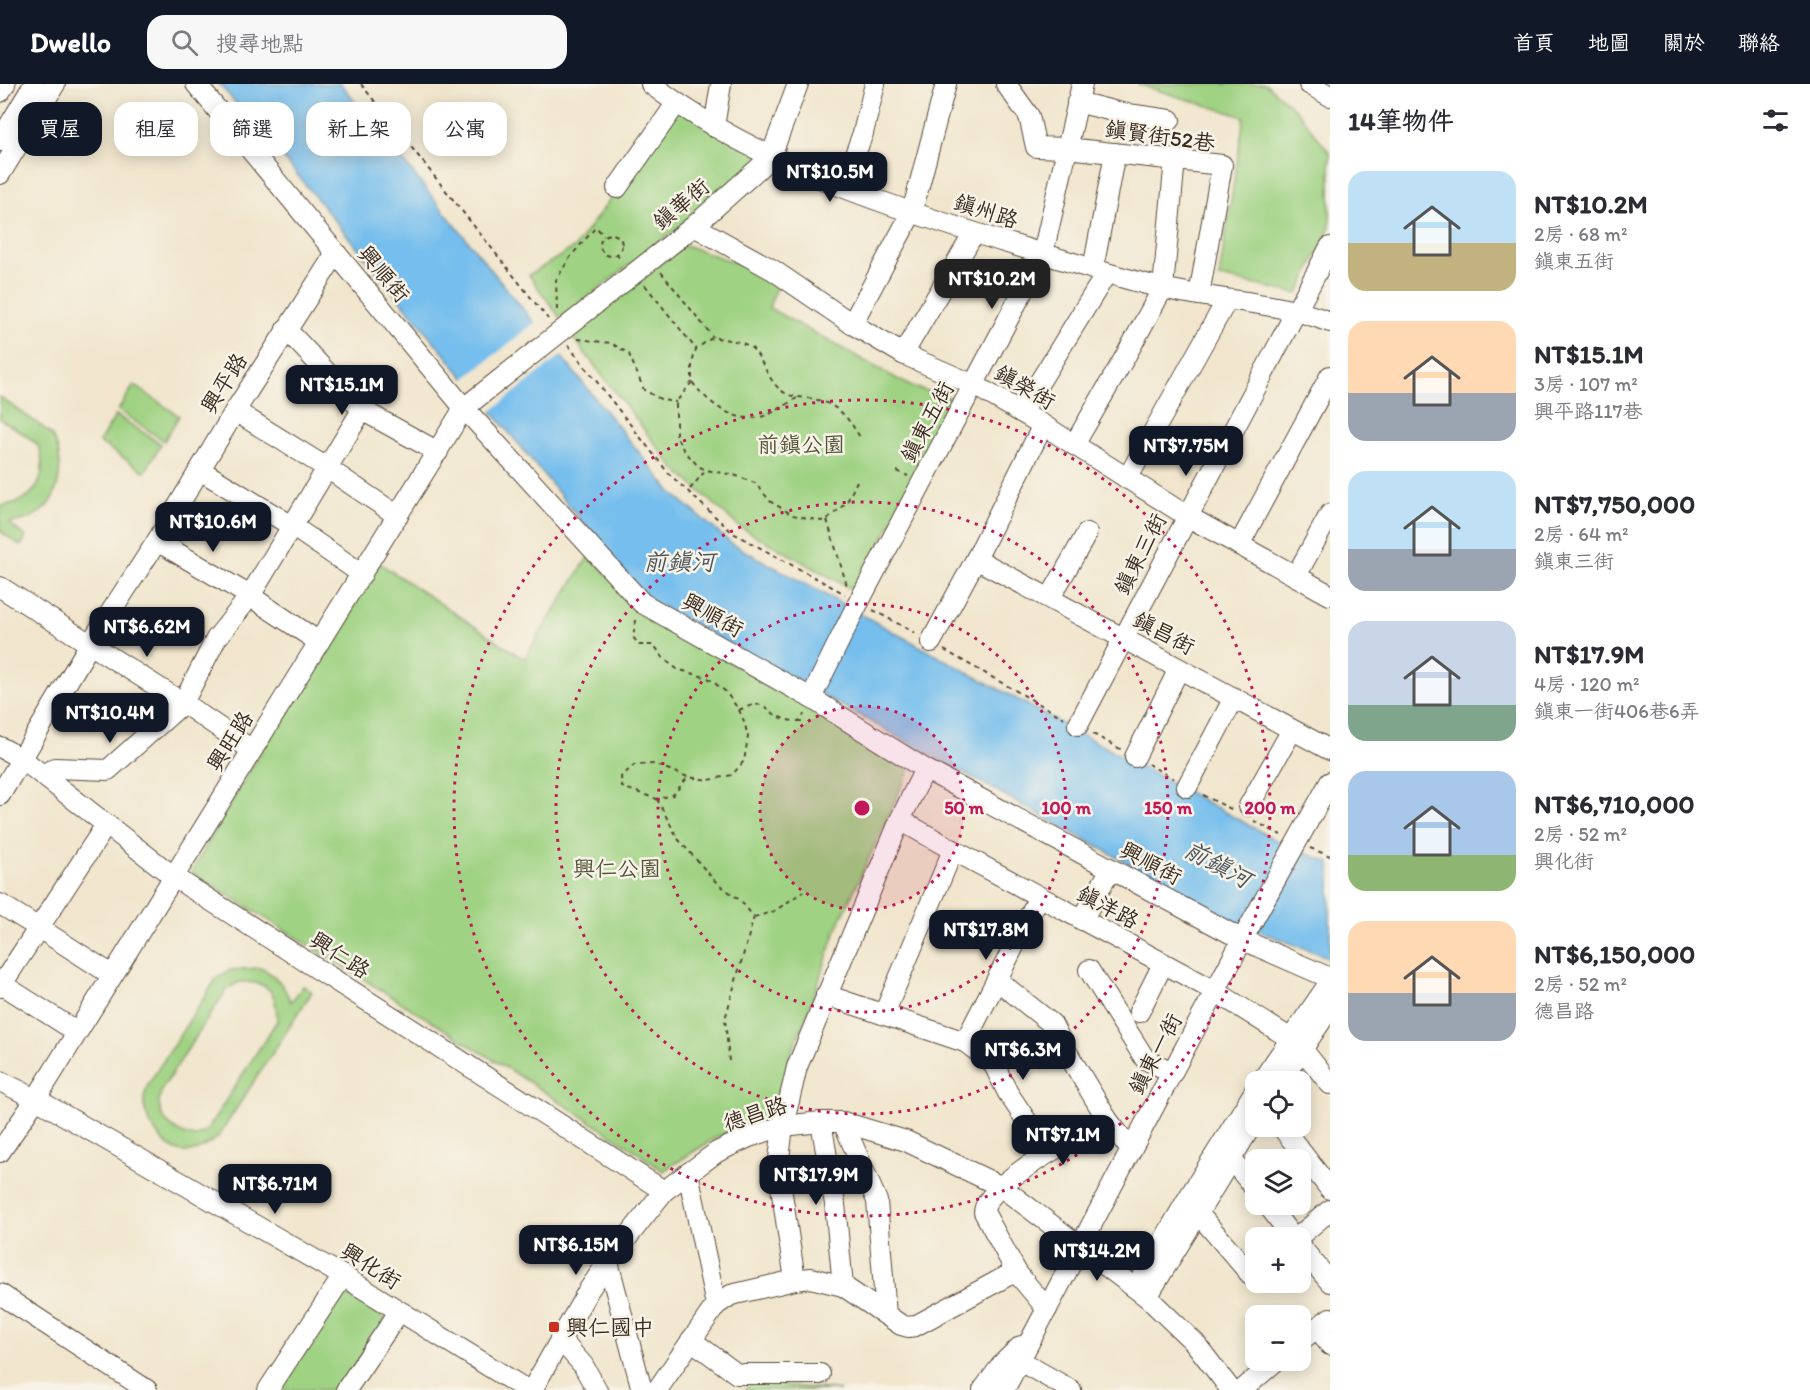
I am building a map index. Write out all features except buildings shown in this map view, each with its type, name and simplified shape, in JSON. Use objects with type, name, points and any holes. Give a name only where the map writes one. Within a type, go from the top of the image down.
[{"type":"street","points":[[0,92],[5,84]]},
{"type":"street","points":[[0,117],[20,84]]},
{"type":"street","points":[[0,141],[34,84]]},
{"type":"street","points":[[0,174],[55,84]]},
{"type":"street","name":"興順街","points":[[196,84],[464,408],[642,603],[812,696],[925,769],[1111,869],[1330,980]]},
{"type":"street","name":"鎮州路","points":[[651,84],[676,104],[714,127],[771,156],[843,188],[974,233],[1100,271],[1163,288],[1296,310],[1330,322]]},
{"type":"street","points":[[714,127],[721,84]]},
{"type":"street","name":"鎮華街","points":[[464,408],[694,226],[771,156],[798,84]]},
{"type":"street","points":[[843,188],[863,133],[875,84]]},
{"type":"street","points":[[852,324],[912,212],[946,84]]},
{"type":"street","name":"鎮賢街52巷","points":[[1006,84],[1029,116],[1036,147],[1066,148],[1222,165],[1199,295]]},
{"type":"street","points":[[1309,84],[1330,96]]},
{"type":"street","points":[[1080,93],[1121,114],[1170,120]]},
{"type":"street","name":"鎮東五街","points":[[812,696],[853,601],[974,385],[1042,254],[1080,93]]},
{"type":"street","points":[[617,188],[676,104]]},
{"type":"street","points":[[1021,412],[1100,271],[1115,153]]},
{"type":"street","points":[[1074,445],[1163,288],[1175,159]]},
{"type":"street","name":"鎮榮街","points":[[694,226],[774,270],[852,324],[903,354],[974,385],[1043,425],[1187,516],[1330,595]]},
{"type":"street","points":[[903,354],[974,233]]},
{"type":"street","name":"鎮東三街","points":[[1078,725],[1330,247]]},
{"type":"street","name":"興平路","points":[[0,795],[90,644],[158,541],[235,411],[336,253]]},
{"type":"street","points":[[1127,479],[1227,300]]},
{"type":"street","points":[[286,329],[362,410],[438,452]]},
{"type":"street","points":[[1239,545],[1330,376]]},
{"type":"street","name":"興旺路","points":[[0,1152],[36,1099],[464,408]]},
{"type":"street","points":[[43,775],[55,768],[108,770],[183,703],[216,639],[250,596],[362,410]]},
{"type":"street","points":[[235,411],[327,468],[398,516]]},
{"type":"street","points":[[931,642],[976,559],[1043,425]]},
{"type":"street","points":[[200,470],[292,526],[362,574]]},
{"type":"street","points":[[1296,576],[1330,514]]},
{"type":"street","points":[[1050,598],[1087,533]]},
{"type":"street","points":[[158,541],[250,596],[319,642]]},
{"type":"street","name":"鎮昌街","points":[[976,559],[1330,750]]},
{"type":"street","points":[[1,590],[183,703],[252,750]]},
{"type":"street","points":[[1135,757],[1179,669]]},
{"type":"street","points":[[1187,787],[1234,698]]},
{"type":"street","points":[[1244,812],[1292,730]]},
{"type":"street","name":"興仁路","points":[[0,747],[22,759],[174,877],[664,1191]]},
{"type":"street","points":[[795,1280],[778,1167],[783,1126],[797,1067],[900,820],[925,769]]},
{"type":"street","points":[[1295,847],[1330,782]]},
{"type":"street","name":"鎮洋路","points":[[900,820],[1215,991],[1297,1045],[1330,1084]]},
{"type":"street","points":[[77,1032],[1,985],[106,825]]},
{"type":"street","name":"鎮東一街","points":[[1004,1390],[1245,935],[1295,847]]},
{"type":"street","points":[[884,1014],[953,850]]},
{"type":"street","points":[[1082,920],[1111,869]]},
{"type":"street","points":[[965,1042],[1039,897]]},
{"type":"street","points":[[0,904],[112,975]]},
{"type":"street","points":[[1139,1012],[1163,964]]},
{"type":"street","points":[[1089,970],[1145,1059],[1172,1072]]},
{"type":"street","points":[[997,980],[1052,1024],[1107,1119],[1131,1150]]},
{"type":"street","points":[[1285,1071],[1330,980]]},
{"type":"street","points":[[826,995],[965,1042],[993,1063],[1008,1093],[1048,1153]]},
{"type":"street","points":[[1273,1071],[1330,1008]]},
{"type":"street","name":"興化街","points":[[0,1081],[36,1099],[343,1276],[526,1390]]},
{"type":"street","points":[[1142,1292],[1225,1151],[1245,1111]]},
{"type":"street","points":[[1047,1309],[1017,1273],[984,1212],[984,1205],[1000,1186],[1048,1153],[1107,1119]]},
{"type":"street","points":[[821,1122],[835,1204],[843,1286]]},
{"type":"street","points":[[843,1122],[877,1201],[886,1316]]},
{"type":"street","name":"德昌路","points":[[532,1390],[588,1291],[664,1191],[717,1152],[748,1137],[783,1126],[843,1122],[906,1141],[1000,1186],[1142,1292],[1196,1343],[1231,1390]]},
{"type":"street","points":[[1225,1151],[1245,1130]]},
{"type":"street","points":[[1290,1137],[1330,1189]]},
{"type":"street","points":[[1225,1151],[1245,1176]]},
{"type":"street","points":[[688,1173],[716,1305]]},
{"type":"street","points":[[1192,1206],[1245,1265]]},
{"type":"street","points":[[1309,1227],[1330,1210]]},
{"type":"street","points":[[1276,1215],[1286,1227]]},
{"type":"street","points":[[1311,1259],[1330,1282]]},
{"type":"street","points":[[608,1262],[642,1390]]},
{"type":"street","points":[[657,1390],[716,1305],[731,1295],[811,1278],[843,1286],[886,1316],[908,1327],[915,1326],[1007,1276],[1017,1273]]},
{"type":"street","points":[[268,1390],[343,1276]]},
{"type":"street","points":[[0,1294],[147,1390]]},
{"type":"street","points":[[346,1390],[399,1312]]},
{"type":"street","points":[[1311,1333],[1324,1323],[1330,1345]]},
{"type":"street","points":[[983,1390],[1003,1364],[1034,1333]]},
{"type":"street","points":[[560,1339],[583,1365],[597,1390]]},
{"type":"street","points":[[692,1340],[737,1374],[820,1374]]},
{"type":"street","points":[[1020,1361],[1071,1390]]},
{"type":"street","points":[[543,1369],[549,1390]]},
{"type":"street","points":[[1242,1390],[1264,1371]]},
{"type":"path","points":[[362,84],[669,474],[733,534],[931,642],[1187,787],[1244,812],[1295,847],[1330,856]]},
{"type":"path","points":[[557,310],[556,280],[571,256],[596,227],[604,236]]},
{"type":"path","points":[[610,234],[620,239],[620,250],[616,254],[606,255],[602,251],[600,246],[604,236],[610,234]]},
{"type":"path","points":[[616,254],[621,260]]},
{"type":"path","points":[[661,272],[713,337],[751,347],[776,386],[797,398],[813,399],[837,408],[852,423],[861,439]]},
{"type":"path","points":[[645,285],[696,349]]},
{"type":"path","points":[[713,337],[696,349],[692,363],[692,382],[700,393],[724,412],[748,418],[764,416],[797,398]]},
{"type":"path","points":[[579,339],[611,343],[629,354],[644,390],[662,400],[676,402]]},
{"type":"path","points":[[692,382],[676,402],[676,436],[682,449],[698,466],[755,483],[771,502],[793,515],[820,520],[827,520],[847,502],[857,481]]},
{"type":"path","points":[[690,489],[706,470]]},
{"type":"path","points":[[897,471],[912,478]]},
{"type":"path","points":[[827,520],[853,601]]},
{"type":"path","points":[[642,603],[634,626],[633,637],[639,645],[654,645],[664,659],[677,669],[708,678],[725,691],[744,721],[748,737],[744,761],[732,775],[709,780],[688,777],[654,764],[634,765],[621,777],[622,787],[657,800],[673,795],[688,777]]},
{"type":"path","points":[[739,710],[751,705],[764,705],[783,719],[801,721],[812,696]]},
{"type":"path","points":[[657,800],[678,839],[716,882],[741,901],[753,917]]},
{"type":"path","points":[[753,917],[773,912],[804,891]]},
{"type":"path","points":[[729,1061],[725,1019],[753,917]]},
{"type":"green space","points":[[1137,84],[1266,84],[1296,110],[1330,153],[1330,227],[1298,294],[1219,277],[1244,117]]},
{"type":"green space","points":[[665,101],[770,158],[560,318],[529,275],[575,247],[606,205],[647,138]]},
{"type":"green space","name":"前鎮公園","points":[[685,245],[779,278],[769,308],[910,386],[957,400],[855,591],[738,526],[674,468],[570,334]]},
{"type":"green space","points":[[134,385],[179,416],[164,441],[118,410]]},
{"type":"green space","points":[[0,397],[49,433],[59,454],[57,485],[49,503],[43,510],[31,517],[9,523],[26,537],[21,546],[0,531],[0,506],[24,499],[35,489],[41,474],[42,456],[35,443],[0,419]]},
{"type":"green space","points":[[116,415],[161,444],[145,472],[99,442]]},
{"type":"green space","name":"興仁公園","points":[[589,556],[643,611],[910,768],[837,928],[790,1056],[776,1116],[750,1123],[717,1137],[663,1171],[627,1145],[521,1077],[191,872],[373,559],[524,659]]},
{"type":"green space","points":[[260,968],[266,971],[279,982],[291,1002],[303,986],[312,992],[218,1137],[197,1150],[183,1152],[175,1150],[155,1131],[146,1114],[144,1097],[149,1083],[216,979],[229,970]],"holes":[[[239,982],[265,986],[270,990],[277,1011],[277,1021],[207,1130],[195,1137],[182,1133],[166,1121],[160,1110],[162,1089],[227,989]]]},
{"type":"green space","points":[[339,1290],[386,1319],[339,1390],[273,1390]]},
{"type":"green space","points":[[754,1378],[790,1386],[840,1390],[745,1390]]},
{"type":"water","name":"前鎮河","points":[[219,84],[341,84],[356,102],[306,102],[306,156],[399,156],[671,492],[732,544],[1287,846],[1330,863],[1330,958],[1237,923],[644,597],[282,156],[294,156],[294,102],[235,102]]},
{"type":"pier","points":[[537,321],[563,354],[489,413],[462,381]]},
{"type":"place","name":"興仁國中","points":[[554,1327]]}]
